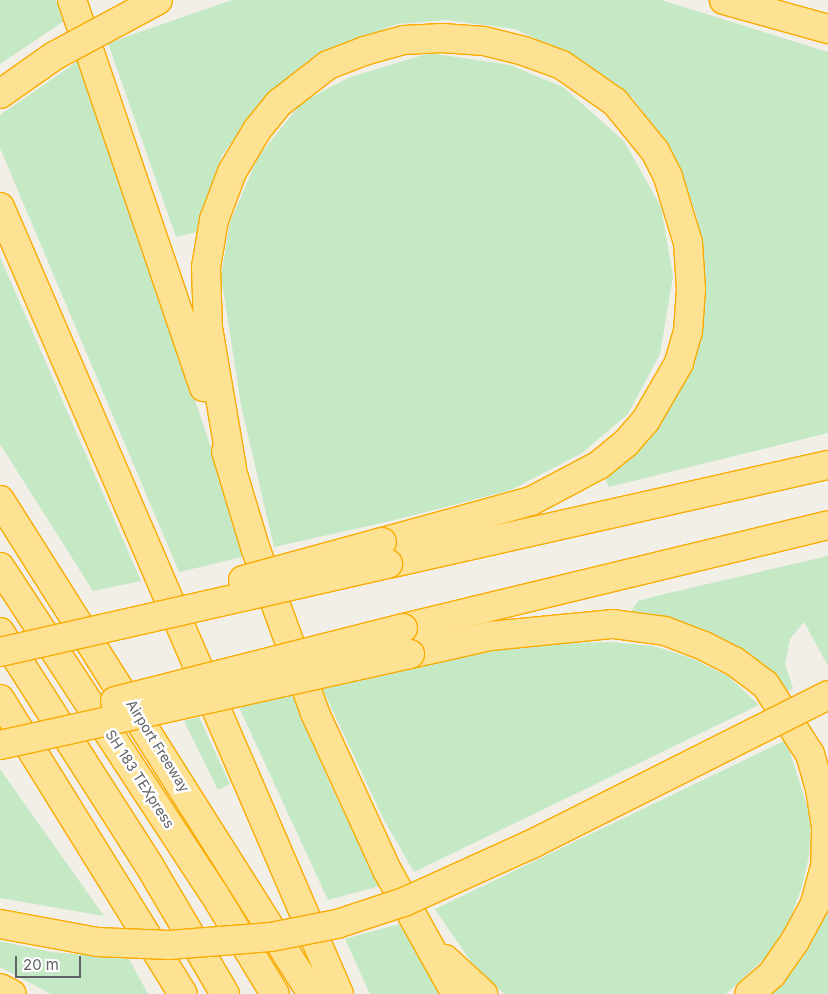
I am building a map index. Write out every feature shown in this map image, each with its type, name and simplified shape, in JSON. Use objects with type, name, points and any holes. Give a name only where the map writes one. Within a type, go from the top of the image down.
[{"type":"highway","points":[[72,0],[232,468],[258,556],[315,713],[350,794],[422,934],[456,994]]},
{"type":"highway","points":[[0,94],[54,56],[158,0]]},
{"type":"highway","points":[[724,0],[828,29]]},
{"type":"highway","points":[[0,652],[215,603],[385,553],[531,501],[600,465],[626,443],[646,420],[678,364],[688,331],[691,289],[688,243],[671,184],[655,151],[615,102],[562,65],[524,51],[484,41],[442,38],[404,40],[364,51],[328,65],[279,103],[257,130],[232,172],[214,220],[206,268],[208,328],[232,468]]},
{"type":"highway","points":[[0,207],[339,994]]},
{"type":"highway","points":[[385,553],[828,465]]},
{"type":"highway","name":"Airport Freeway","points":[[0,500],[312,994]]},
{"type":"highway","points":[[0,745],[406,641],[828,525]]},
{"type":"highway","name":"SH 183 TEXpress","points":[[0,567],[214,892],[275,994]]},
{"type":"highway","points":[[0,730],[406,641],[490,636],[613,624],[664,631],[704,646],[765,684],[810,754],[820,789],[826,828],[826,866],[815,904],[795,941],[772,974],[750,994]]},
{"type":"highway","points":[[0,632],[226,994]]},
{"type":"highway","points":[[0,924],[97,942],[169,945],[263,938],[337,924],[404,902],[532,844],[828,695]]},
{"type":"highway","points":[[0,699],[183,994]]},
{"type":"highway","points":[[422,934],[483,994]]},
{"type":"highway","points":[[0,988],[12,994]]},
{"type":"green space","points":[[0,0],[64,0],[70,17],[0,64]]},
{"type":"green space","points":[[232,0],[661,0],[828,52],[828,433],[609,487],[605,478],[631,457],[652,433],[695,339],[705,282],[697,217],[680,168],[633,98],[582,60],[515,29],[446,20],[397,24],[336,47],[295,73],[263,101],[222,155],[201,231],[176,237],[108,43]]},
{"type":"green space","points":[[430,53],[510,65],[563,87],[624,141],[661,207],[673,276],[660,354],[628,414],[582,453],[511,490],[399,519],[274,547],[241,405],[221,276],[230,222],[258,157],[302,102],[350,77]]},
{"type":"green space","points":[[81,59],[247,556],[179,572],[0,148],[0,115]]},
{"type":"green space","points":[[0,257],[141,581],[93,591],[0,444]]},
{"type":"green space","points":[[828,556],[828,666],[804,622],[790,639],[785,664],[793,688],[786,693],[637,619],[632,610],[638,601],[656,596]]},
{"type":"green space","points":[[611,642],[654,646],[691,658],[728,676],[759,705],[414,872],[384,820],[322,688],[407,665],[467,655],[537,644]]},
{"type":"green space","points":[[292,693],[330,784],[380,886],[328,900],[238,705]]},
{"type":"green space","points":[[199,717],[230,784],[218,790],[184,721]]},
{"type":"green space","points":[[786,740],[811,818],[809,855],[802,887],[787,926],[768,955],[726,994],[505,994],[478,972],[435,909]]},
{"type":"green space","points":[[0,769],[104,916],[0,898]]},
{"type":"green space","points":[[828,893],[828,994],[769,994],[788,975],[817,930]]},
{"type":"green space","points":[[399,924],[443,994],[370,994],[345,939]]},
{"type":"green space","points":[[0,941],[50,952],[129,959],[148,994],[51,994],[0,967]]}]
